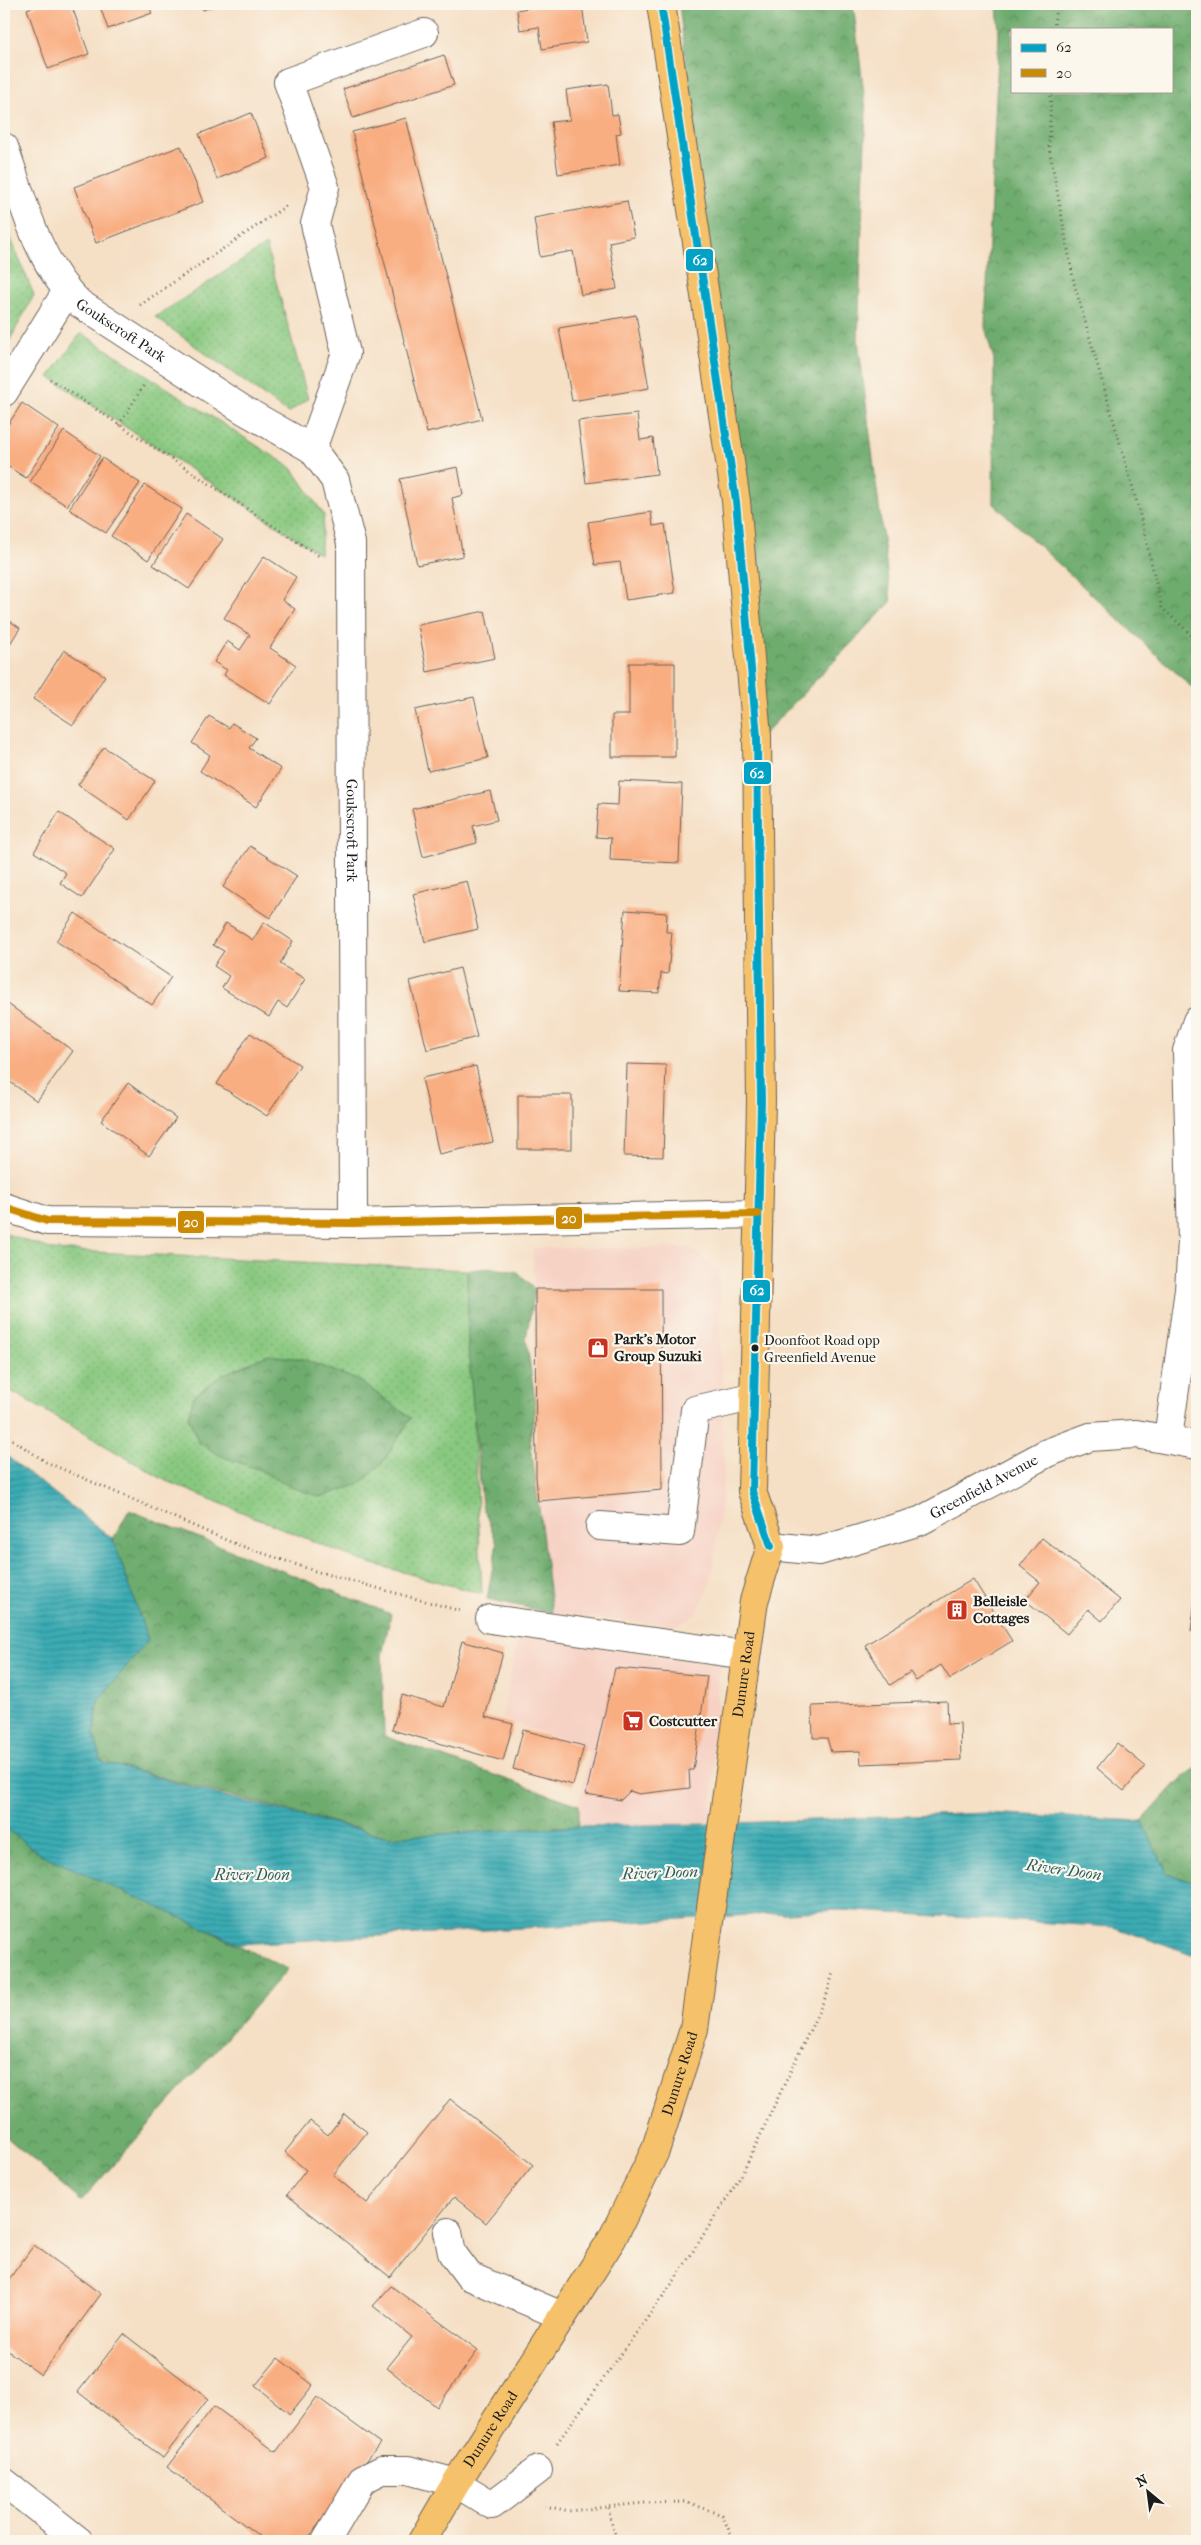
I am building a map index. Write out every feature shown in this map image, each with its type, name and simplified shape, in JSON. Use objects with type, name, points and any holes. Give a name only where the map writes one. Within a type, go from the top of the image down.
[{"type":"main road","points":[[661,4],[736,501],[757,736],[761,1102],[752,1491],[771,1546]]},
{"type":"main road","name":"Dunure Road","points":[[422,2541],[456,2483],[612,2239],[655,2151],[694,2029],[736,1743],[754,1601],[771,1546]]},
{"type":"street","points":[[312,449],[346,353],[315,224],[325,187],[288,82],[424,33]]},
{"type":"street","name":"Goukscroft Park","points":[[4,147],[44,256],[67,291],[79,303],[242,409],[312,449],[336,480],[351,543],[353,1223]]},
{"type":"street","points":[[4,392],[67,291]]},
{"type":"street","points":[[1168,1438],[1189,1290],[1192,1241],[1188,1051],[1197,1021]]},
{"type":"street","points":[[4,1207],[47,1221],[353,1223],[758,1214]]},
{"type":"street","points":[[600,1526],[680,1532],[695,1410],[755,1396]]},
{"type":"street","name":"Greenfield Avenue","points":[[771,1546],[819,1551],[920,1521],[1047,1453],[1090,1437],[1136,1434],[1197,1444]]},
{"type":"street","points":[[490,1619],[746,1655]]},
{"type":"street","points":[[448,2232],[452,2253],[470,2276],[562,2316]]},
{"type":"street","points":[[326,2541],[362,2480],[382,2470],[408,2470],[456,2483],[492,2505],[538,2470]]},
{"type":"street","points":[[4,2482],[79,2541]]},
{"type":"path","points":[[1054,28],[1056,4]]},
{"type":"path","points":[[1051,92],[1050,147],[1074,283],[1138,506],[1162,608],[1197,640]]},
{"type":"path","points":[[114,325],[300,197],[325,187]]},
{"type":"path","points":[[119,425],[161,356]]},
{"type":"path","points":[[23,361],[351,575]]},
{"type":"path","points":[[4,1434],[46,1462],[234,1543],[315,1571],[490,1619]]},
{"type":"path","points":[[538,2470],[676,2278],[740,2176],[827,1994],[833,1973]]},
{"type":"path","points":[[510,2491],[540,2505],[569,2510],[608,2508],[644,2502],[685,2502],[722,2515],[734,2541]]},
{"type":"path","points":[[608,2508],[616,2541]]},
{"type":"shaded area","points":[[533,1248],[691,1248],[719,1272],[724,1479],[711,1581],[697,1614],[675,1626],[552,1613],[538,1501]]},
{"type":"shaded area","points":[[518,1636],[719,1664],[711,1824],[579,1826],[579,1805],[590,1752],[502,1718]]},
{"type":"green space","points":[[679,4],[853,4],[866,111],[858,340],[891,602],[763,735]]},
{"type":"green space","points":[[997,4],[1197,4],[1197,692],[993,503],[994,360],[985,327],[999,35]]},
{"type":"green space","points":[[4,222],[34,295],[4,351]]},
{"type":"green space","points":[[266,245],[308,399],[288,413],[155,317]]},
{"type":"green space","points":[[81,333],[292,468],[324,515],[320,554],[49,377]]},
{"type":"green space","points":[[4,1233],[53,1250],[467,1270],[482,1594],[359,1560],[166,1481],[4,1387]]},
{"type":"green space","points":[[493,1268],[518,1272],[535,1289],[526,1338],[536,1407],[530,1437],[552,1613],[487,1599],[497,1543],[482,1505],[468,1349],[467,1270]]},
{"type":"green space","points":[[268,1355],[303,1359],[360,1381],[411,1418],[383,1462],[360,1484],[321,1497],[293,1488],[260,1470],[221,1456],[198,1442],[188,1416],[194,1396],[222,1375]]},
{"type":"green space","points":[[129,1510],[391,1614],[382,1655],[384,1736],[579,1805],[579,1826],[389,1837],[102,1762],[94,1735],[98,1701],[147,1640],[113,1539]]},
{"type":"green space","points":[[4,1719],[124,1890],[288,1969],[81,2201],[4,2135]]},
{"type":"green space","points":[[1197,1767],[1197,1882],[1168,1874],[1142,1821],[1177,1783]]},
{"type":"water","name":"River Doon","points":[[4,1454],[113,1539],[148,1640],[98,1701],[94,1735],[102,1762],[232,1798],[389,1837],[579,1826],[711,1824],[986,1813],[1142,1821],[1168,1874],[1197,1882],[1197,1957],[1114,1927],[840,1910],[239,1944],[40,1854],[4,1827]]},
{"type":"building","points":[[42,4],[71,4],[89,54],[48,69],[27,9]]},
{"type":"building","points":[[99,4],[148,4],[152,13],[108,29]]},
{"type":"building","points":[[200,4],[220,4],[203,10]]},
{"type":"building","points":[[533,4],[582,4],[587,42],[542,49],[539,27],[520,30],[517,10],[534,7]]},
{"type":"building","points":[[444,55],[454,85],[353,118],[343,89]]},
{"type":"building","points":[[608,84],[612,115],[618,114],[621,133],[616,134],[620,165],[558,174],[551,122],[570,120],[566,90]]},
{"type":"building","points":[[251,113],[269,158],[217,179],[199,134]]},
{"type":"building","points":[[406,118],[482,419],[427,433],[352,132]]},
{"type":"building","points":[[181,146],[203,202],[96,243],[74,187]]},
{"type":"building","points":[[627,201],[634,237],[609,242],[617,289],[581,295],[573,251],[540,257],[534,218]]},
{"type":"building","points":[[636,315],[649,388],[572,401],[559,328]]},
{"type":"building","points":[[22,403],[59,428],[26,478],[4,464],[4,431]]},
{"type":"building","points":[[637,414],[640,440],[653,438],[657,474],[586,483],[578,421]]},
{"type":"building","points":[[64,431],[100,456],[67,506],[30,482]]},
{"type":"building","points":[[102,458],[140,483],[106,533],[69,509]]},
{"type":"building","points":[[458,467],[463,495],[452,498],[463,556],[417,565],[400,479]]},
{"type":"building","points":[[145,485],[182,509],[148,560],[111,536]]},
{"type":"building","points":[[651,512],[653,526],[665,524],[675,593],[626,600],[620,562],[595,565],[588,522]]},
{"type":"building","points":[[186,514],[223,539],[189,589],[153,565]]},
{"type":"building","points":[[264,556],[296,577],[282,600],[295,609],[270,648],[296,665],[270,704],[224,675],[227,670],[214,662],[227,641],[240,650],[250,635],[224,618]]},
{"type":"building","points":[[485,611],[495,658],[427,672],[418,625]]},
{"type":"building","points":[[4,617],[20,628],[4,653]]},
{"type":"building","points":[[64,650],[105,676],[73,725],[33,699]]},
{"type":"building","points":[[629,663],[675,663],[675,757],[612,757],[612,715],[629,715]]},
{"type":"building","points":[[474,697],[488,758],[428,771],[415,710]]},
{"type":"building","points":[[209,716],[229,728],[232,723],[256,738],[249,748],[281,769],[256,807],[200,771],[210,755],[192,743]]},
{"type":"building","points":[[104,747],[155,781],[129,820],[78,785]]},
{"type":"building","points":[[619,781],[682,784],[679,863],[610,860],[611,838],[596,837],[598,804],[618,805]]},
{"type":"building","points":[[490,791],[497,820],[473,826],[477,843],[423,857],[412,809]]},
{"type":"building","points":[[59,812],[115,849],[82,898],[60,883],[66,873],[34,852]]},
{"type":"building","points":[[250,846],[297,876],[270,918],[223,887]]},
{"type":"building","points":[[467,881],[478,929],[425,942],[413,894]]},
{"type":"building","points":[[625,910],[667,913],[666,932],[672,932],[668,974],[661,973],[659,993],[619,991]]},
{"type":"building","points":[[75,913],[171,977],[152,1005],[56,941]]},
{"type":"building","points":[[264,922],[293,941],[280,964],[305,979],[287,1008],[278,1002],[269,1017],[222,988],[229,976],[214,966],[224,951],[213,945],[226,923],[253,940]]},
{"type":"building","points":[[460,968],[477,1037],[427,1050],[410,981]]},
{"type":"building","points":[[8,1004],[73,1051],[37,1101],[6,1079],[4,1081],[4,1010]]},
{"type":"building","points":[[250,1033],[300,1065],[267,1116],[217,1084]]},
{"type":"building","points":[[627,1064],[666,1065],[663,1157],[624,1156]]},
{"type":"building","points":[[476,1066],[493,1142],[439,1154],[422,1078]]},
{"type":"building","points":[[128,1083],[176,1118],[149,1156],[101,1121]]},
{"type":"building","points":[[518,1095],[572,1095],[572,1149],[518,1149]]},
{"type":"building","name":"Park's Motor Group Suzuki","points":[[535,1289],[661,1289],[662,1490],[538,1501],[536,1477]]},
{"type":"building","points":[[1042,1538],[1120,1600],[1102,1621],[1088,1609],[1067,1634],[1025,1600],[1040,1582],[1020,1566]]},
{"type":"building","name":"Belleisle Cottages","points":[[973,1579],[1012,1641],[950,1679],[941,1665],[916,1681],[910,1672],[890,1685],[865,1645]]},
{"type":"building","points":[[1197,1592],[1197,1632],[1191,1631]]},
{"type":"building","points":[[462,1641],[503,1653],[485,1717],[513,1724],[503,1761],[392,1730],[402,1695],[444,1707]]},
{"type":"building","points":[[615,1668],[707,1676],[693,1770],[689,1770],[690,1788],[639,1794],[630,1791],[621,1800],[586,1794]]},
{"type":"building","points":[[947,1701],[948,1724],[960,1723],[961,1760],[861,1764],[860,1751],[831,1752],[827,1738],[813,1738],[812,1706]]},
{"type":"building","points":[[523,1730],[584,1746],[573,1785],[513,1769]]},
{"type":"building","points":[[1117,1743],[1145,1766],[1124,1791],[1097,1768]]},
{"type":"building","points":[[450,2099],[533,2165],[486,2223],[454,2197],[390,2277],[287,2195],[306,2170],[285,2152],[310,2121],[328,2135],[344,2114],[367,2132],[333,2175],[367,2203]]},
{"type":"building","points":[[34,2245],[101,2294],[41,2375],[4,2348],[4,2286]]},
{"type":"building","points":[[391,2286],[478,2350],[437,2407],[387,2368],[412,2337],[373,2306]]},
{"type":"building","points":[[124,2334],[208,2399],[163,2458],[78,2392]]},
{"type":"building","points":[[278,2358],[313,2385],[290,2414],[255,2386]]},
{"type":"building","points":[[317,2397],[380,2443],[306,2541],[266,2541],[167,2467],[214,2406],[276,2452]]},
{"type":"transit line","name":"62","points":[[661,4],[736,501],[757,736],[761,1102],[752,1491],[771,1546]]},
{"type":"transit line","name":"20","points":[[4,1207],[47,1221],[353,1223],[758,1214]]},
{"type":"place","name":"Park's Motor Group Suzuki","points":[[598,1348]]},
{"type":"place","name":"Doonfoot Road opp Greenfield Avenue","points":[[755,1348]]},
{"type":"place","name":"Belleisle Cottages","points":[[957,1610]]},
{"type":"place","name":"Costcutter","points":[[633,1721]]}]
